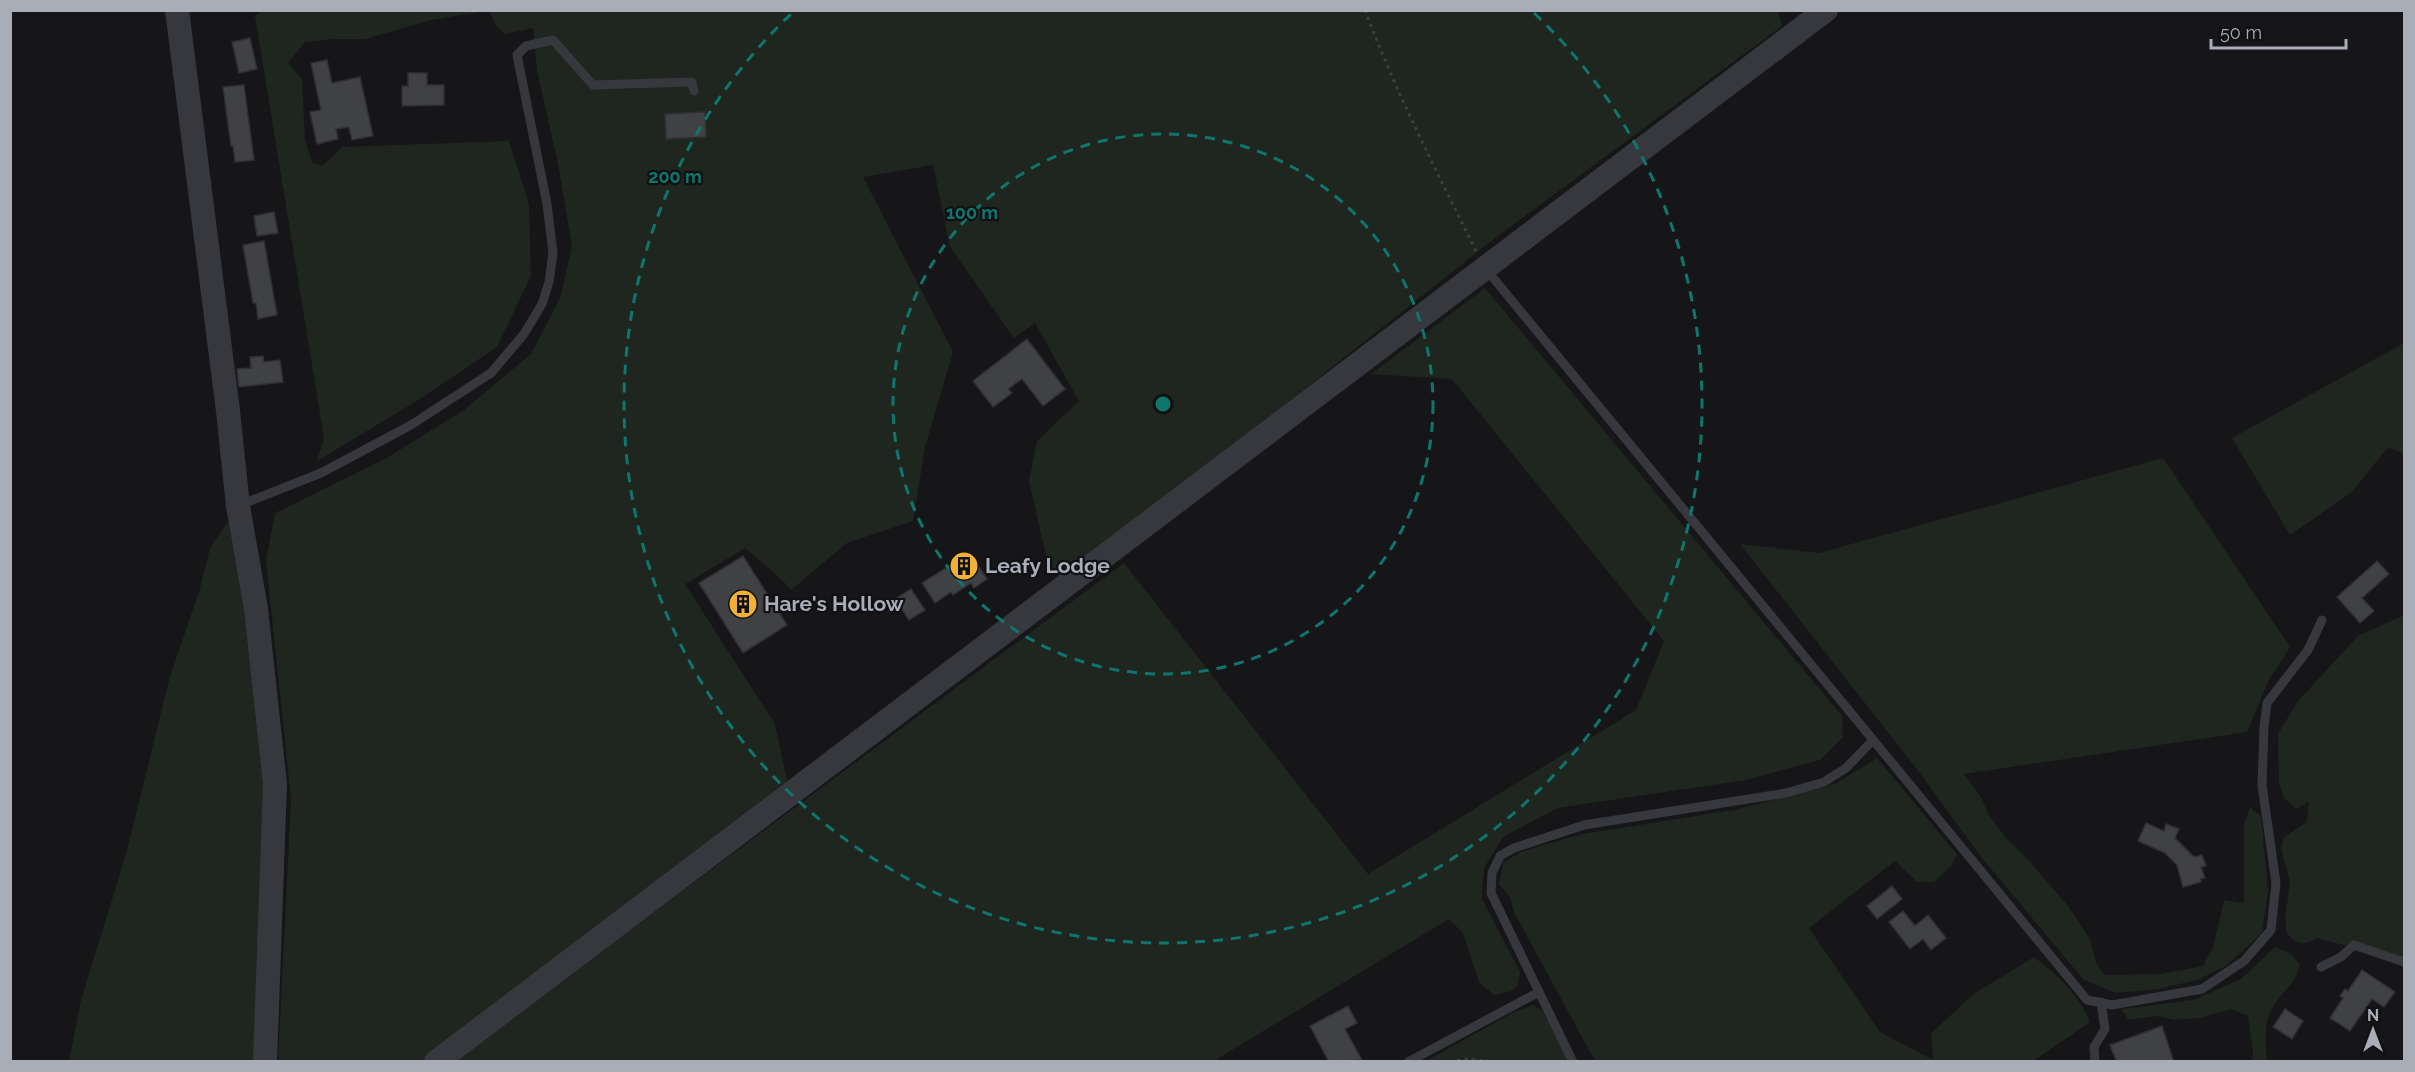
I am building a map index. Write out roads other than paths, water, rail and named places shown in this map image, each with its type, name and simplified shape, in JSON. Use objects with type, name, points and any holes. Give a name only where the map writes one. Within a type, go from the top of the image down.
[{"type":"street","points":[[177,10],[238,506],[256,609],[275,784],[265,1062]]},
{"type":"street","points":[[436,1062],[1826,10]]},
{"type":"lane","points":[[238,506],[321,473],[411,425],[491,373],[524,334],[542,304],[549,282],[553,253],[547,204],[517,54],[526,46],[553,40],[593,85],[692,82],[694,91]]},
{"type":"lane","points":[[1485,268],[2086,999],[2112,1005],[2202,989],[2244,961],[2271,930],[2276,883],[2262,785],[2267,703],[2307,650],[2322,620]]},
{"type":"lane","points":[[1573,1062],[1491,893],[1492,873],[1500,856],[1514,848],[1584,825],[1786,793],[1824,782],[1846,768],[1873,740]]},
{"type":"lane","points":[[2321,966],[2341,957],[2354,945],[2404,962]]},
{"type":"lane","points":[[1408,1062],[1539,992]]},
{"type":"lane","points":[[2095,1062],[2094,1047],[2105,1029],[2101,1002]]},
{"type":"place","name":"Leafy Lodge","points":[[964,566]]},
{"type":"place","name":"Hare's Hollow","points":[[743,604]]}]
